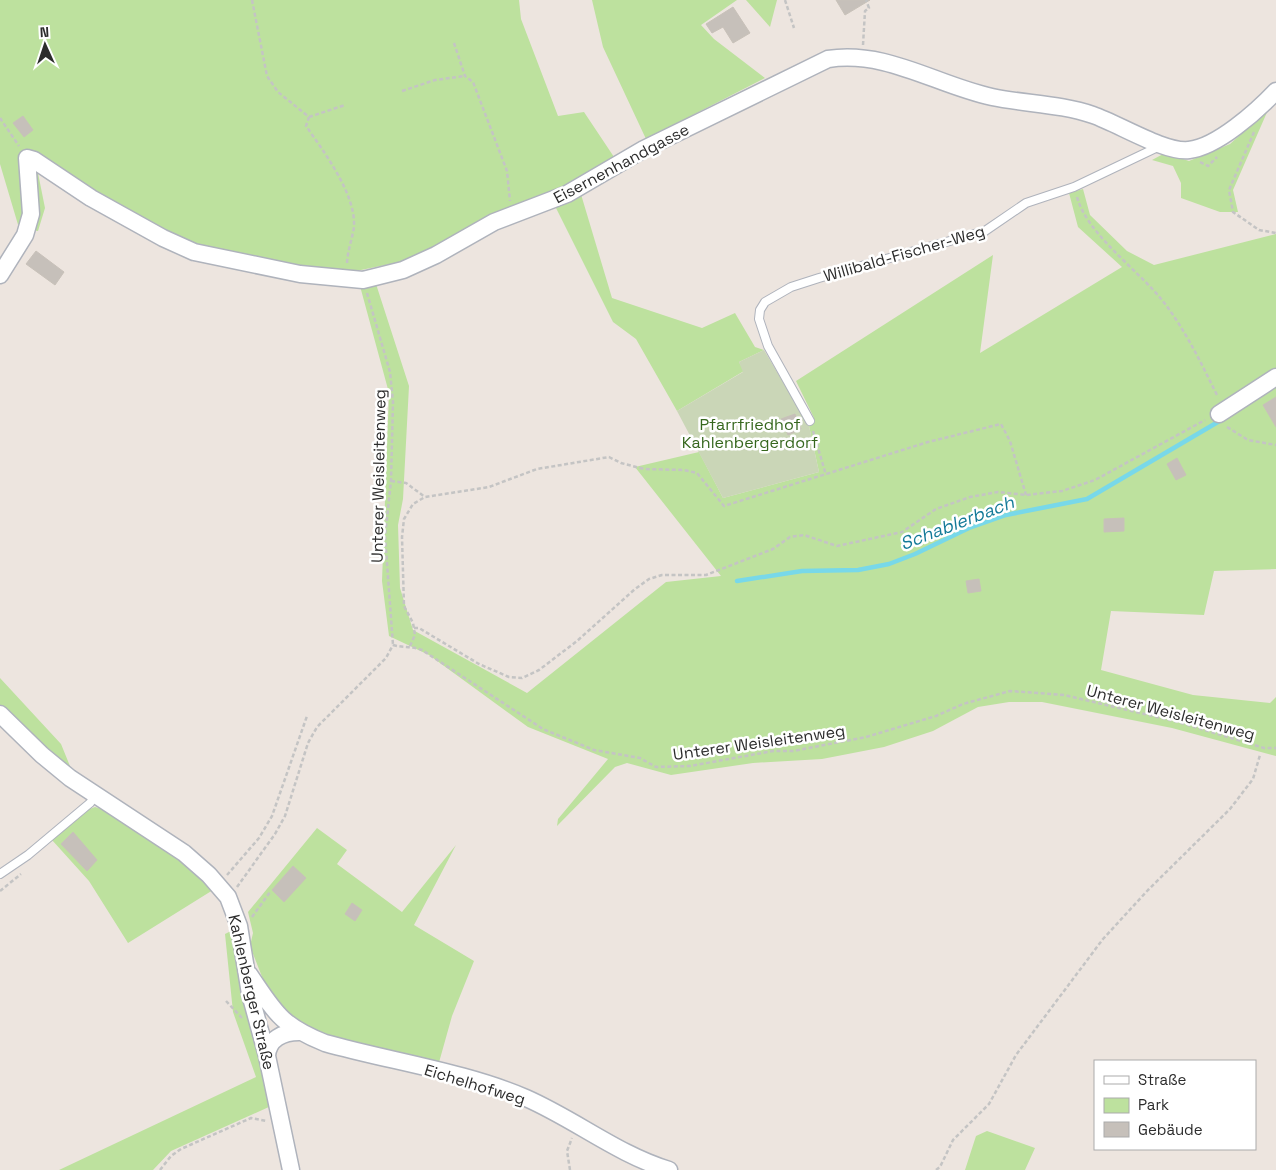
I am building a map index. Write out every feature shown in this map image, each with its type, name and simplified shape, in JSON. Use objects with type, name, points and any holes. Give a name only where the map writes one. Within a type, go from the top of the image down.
[{"type":"street","name":"Eisernenhandgasse","points":[[27,158],[34,160],[91,198],[163,238],[194,252],[255,266],[363,280],[403,270],[436,255],[481,228],[567,194],[644,148],[828,58],[863,57],[894,64],[990,97],[1082,112],[1121,126],[1162,146],[1188,150],[1213,141],[1251,114],[1276,91]]},
{"type":"street","points":[[0,275],[25,235],[31,214],[27,158]]},
{"type":"street","points":[[1222,414],[1276,376]]},
{"type":"street","name":"Kahlenberger Straße","points":[[0,714],[42,755],[95,796],[184,853],[228,897],[239,926],[250,994],[267,1056],[291,1170]]},
{"type":"street","name":"Eichelhofweg","points":[[246,969],[279,1016],[299,1032],[325,1043],[508,1091],[542,1106],[627,1154],[669,1170]]},
{"type":"street","points":[[267,1056],[269,1046],[278,1037],[288,1033],[299,1032]]},
{"type":"lane","name":"Willibald-Fischer-Weg","points":[[810,421],[768,346],[759,318],[760,310],[765,302],[791,287],[897,254],[985,231],[1026,203],[1074,187],[1162,146]]},
{"type":"lane","points":[[0,874],[28,855],[90,804],[95,796]]},
{"type":"path","points":[[252,0],[267,76],[278,92],[309,117]]},
{"type":"path","points":[[785,0],[794,28]]},
{"type":"path","points":[[863,57],[865,11],[869,8],[866,0]]},
{"type":"path","points":[[454,43],[465,76],[473,82],[508,171],[511,215]]},
{"type":"path","points":[[402,91],[435,80],[465,76]]},
{"type":"path","points":[[309,117],[345,105]]},
{"type":"path","points":[[309,117],[306,126],[339,179],[352,209],[354,226],[347,258],[346,279]]},
{"type":"path","points":[[1,118],[27,158]]},
{"type":"path","points":[[1256,127],[1229,190],[1233,212],[1258,230],[1276,233]]},
{"type":"path","points":[[1074,187],[1080,208],[1089,224],[1162,300],[1184,331],[1222,414],[1248,440],[1276,445]]},
{"type":"path","name":"Unterer Weisleitenweg","points":[[363,280],[390,372],[393,402],[391,482],[385,536],[393,645],[401,648],[410,646],[422,650],[543,729],[594,750],[640,758],[656,767],[690,766],[773,750],[794,751],[866,737],[936,716],[963,704],[1010,691],[1064,695],[1178,722],[1264,748],[1276,748]]},
{"type":"path","points":[[810,421],[826,475]]},
{"type":"path","points":[[414,628],[419,628],[479,664],[509,677],[522,678],[539,670],[569,647],[649,579],[662,575],[706,575],[773,549],[790,537],[804,535],[836,546],[854,544],[902,532],[936,509],[970,498],[998,492],[1026,495],[1062,491],[1095,480],[1203,421]]},
{"type":"path","points":[[410,646],[415,635],[414,628],[404,606],[402,537],[404,519],[413,504],[425,497],[489,487],[537,468],[609,457],[621,463],[644,469],[684,470],[697,473],[724,506],[928,442],[1001,424],[1010,441],[1026,495]]},
{"type":"path","points":[[391,482],[406,483],[425,497]]},
{"type":"path","points":[[228,897],[242,882],[285,816],[308,743],[317,727],[381,663],[393,645]]},
{"type":"path","points":[[217,884],[258,838],[272,816],[307,716]]},
{"type":"path","points":[[936,1170],[940,1167],[953,1140],[989,1104],[1016,1055],[1103,939],[1148,890],[1230,809],[1253,779],[1260,755]]},
{"type":"path","points":[[0,891],[21,874]]},
{"type":"path","points":[[239,926],[249,920],[270,892]]},
{"type":"path","points":[[160,1170],[171,1156],[181,1149],[251,1118],[265,1121],[280,1118]]},
{"type":"path","points":[[570,1170],[567,1151],[578,1126]]},
{"type":"green space","points":[[0,0],[519,0],[521,19],[558,116],[584,112],[614,157],[562,187],[485,217],[432,248],[400,262],[356,271],[376,284],[409,386],[403,499],[398,525],[400,588],[413,630],[527,693],[666,582],[721,576],[635,467],[699,452],[723,498],[819,472],[809,426],[814,418],[796,381],[993,255],[980,353],[1122,267],[1078,227],[1069,193],[1083,189],[1090,215],[1127,251],[1154,265],[1276,234],[1276,569],[1214,571],[1204,615],[1111,611],[1101,670],[1193,695],[1270,703],[1276,697],[1276,756],[1172,728],[1042,702],[1009,702],[978,707],[933,731],[884,747],[822,759],[753,763],[671,775],[627,763],[615,767],[557,826],[558,819],[608,759],[528,727],[429,655],[389,636],[382,581],[389,393],[360,286],[179,251],[38,173],[45,208],[38,231],[19,228],[0,164]]},
{"type":"green space","points":[[592,0],[737,0],[701,25],[714,39],[765,78],[646,139],[603,47]]},
{"type":"green space","points":[[746,0],[777,0],[770,27]]},
{"type":"green space","points":[[1268,110],[1233,190],[1238,212],[1220,212],[1181,198],[1181,183],[1173,166],[1152,160],[1165,153],[1189,161],[1230,144]]},
{"type":"green space","points":[[580,191],[612,298],[702,328],[735,313],[755,347],[764,350],[739,362],[744,371],[677,411],[636,339],[613,322],[554,204]]},
{"type":"green space","name":"Pfarrfriedhof Kahlenbergerdorf","points":[[764,350],[809,426],[819,472],[723,498],[677,411],[743,372],[739,362]]},
{"type":"green space","points":[[0,678],[61,744],[72,771],[0,711]]},
{"type":"green space","points":[[95,807],[111,812],[188,864],[213,890],[128,943],[89,881],[52,840],[87,810]]},
{"type":"green space","points":[[317,828],[347,850],[337,864],[402,912],[456,845],[414,925],[474,961],[452,1016],[438,1066],[332,1041],[303,1028],[266,987],[250,946],[253,933],[248,912]]},
{"type":"green space","points":[[233,930],[271,1106],[171,1151],[153,1170],[59,1170],[256,1077],[233,1012],[225,934]]},
{"type":"green space","points":[[987,1131],[1035,1148],[1025,1170],[965,1170],[976,1136]]},
{"type":"building","points":[[836,0],[870,0],[845,15]]},
{"type":"building","points":[[733,7],[750,33],[733,43],[723,27],[712,33],[706,24]]},
{"type":"building","points":[[23,116],[33,130],[24,137],[13,123]]},
{"type":"building","points":[[36,251],[64,272],[55,285],[26,264]]},
{"type":"building","points":[[1276,397],[1276,427],[1263,405]]},
{"type":"building","points":[[795,414],[801,429],[788,435],[781,419]]},
{"type":"building","points":[[1177,458],[1186,475],[1176,480],[1167,464]]},
{"type":"building","points":[[1124,518],[1124,531],[1104,532],[1104,519]]},
{"type":"building","points":[[979,579],[981,591],[968,593],[966,581]]},
{"type":"building","points":[[73,832],[97,860],[87,871],[61,844]]},
{"type":"building","points":[[293,866],[306,878],[284,902],[272,890]]},
{"type":"building","points":[[352,903],[362,910],[355,921],[345,914]]},
{"type":"waterway","name":"Schablerbach","points":[[737,581],[802,571],[858,570],[889,564],[915,554],[969,528],[1006,515],[1087,499],[1223,419]]}]
